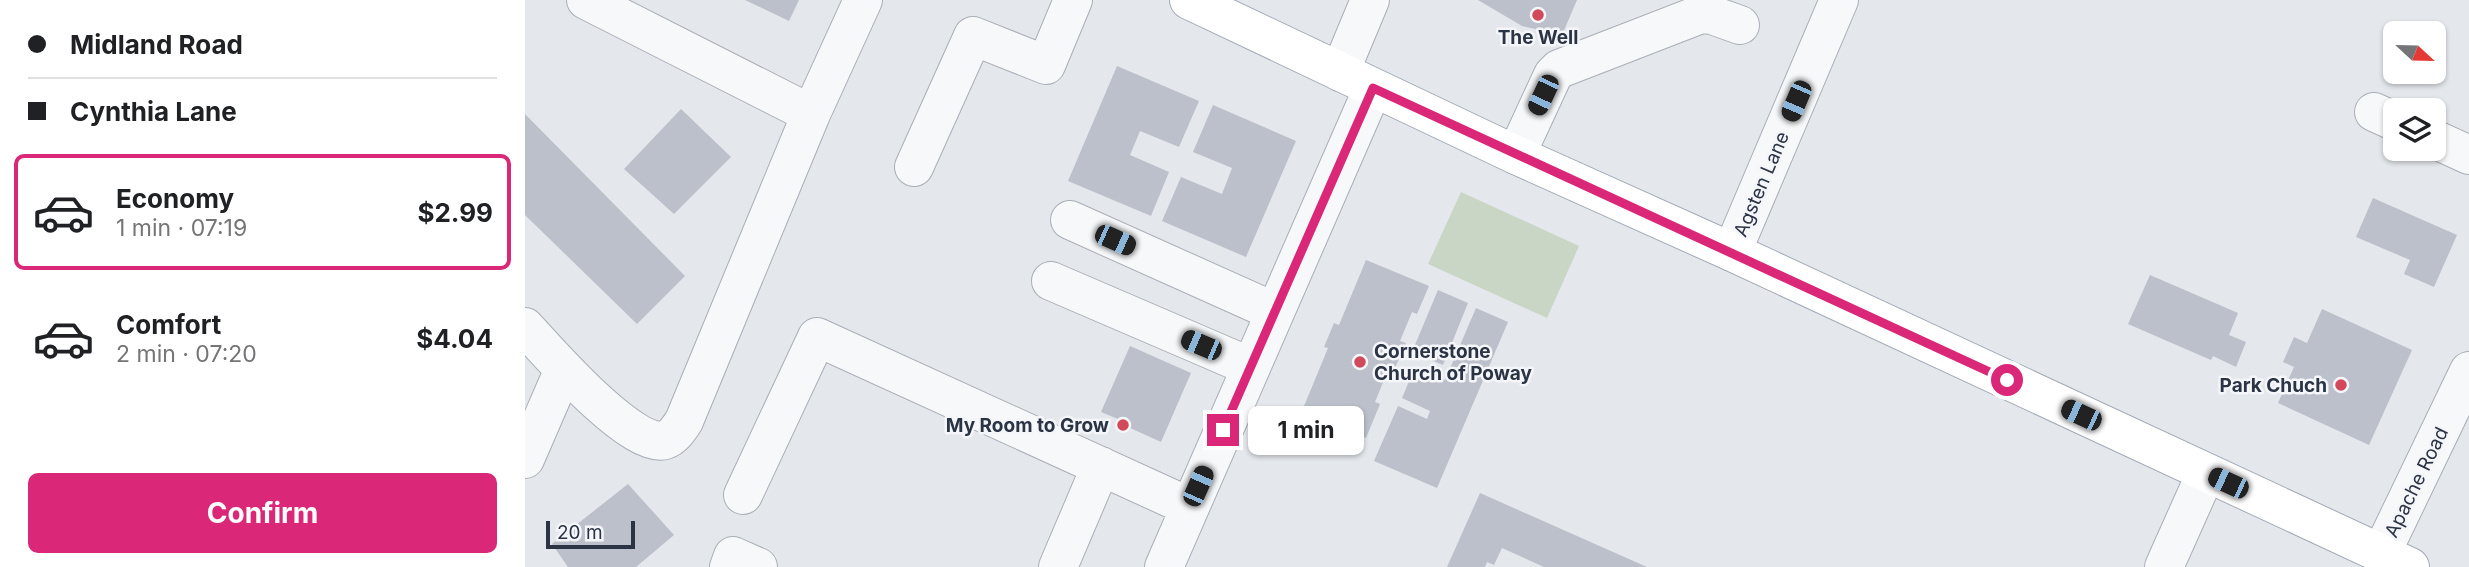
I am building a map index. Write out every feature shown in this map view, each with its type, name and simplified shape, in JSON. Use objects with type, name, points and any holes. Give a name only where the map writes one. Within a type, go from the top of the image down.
[{"type":"main road","points":[[1189,0],[1516,155],[1733,252],[2396,561]]},
{"type":"street","points":[[586,0],[811,114]]},
{"type":"street","points":[[525,327],[564,369],[621,422],[652,438],[666,440],[676,433],[684,421],[811,114],[863,0]]},
{"type":"street","points":[[914,167],[973,36],[1046,65],[1073,0]]},
{"type":"street","points":[[1164,567],[1275,312],[1356,80],[1370,0]]},
{"type":"street","name":"Agsten Lane","points":[[1733,252],[1839,0]]},
{"type":"street","points":[[1516,155],[1553,75],[1559,69],[1701,14],[1740,25]]},
{"type":"street","points":[[2446,144],[2469,155]]},
{"type":"street","points":[[1070,220],[1275,312]]},
{"type":"street","points":[[1051,281],[1251,367]]},
{"type":"street","points":[[743,495],[817,337],[1190,507]]},
{"type":"street","points":[[525,459],[564,369]]},
{"type":"street","name":"Apache Road","points":[[2396,561],[2469,371]]},
{"type":"street","points":[[1058,567],[1101,466]]},
{"type":"street","points":[[2164,567],[2206,473]]},
{"type":"street","points":[[729,567],[733,556],[758,567]]},
{"type":"green space","points":[[1461,192],[1579,246],[1547,318],[1428,264]]},
{"type":"building","points":[[745,0],[799,0],[789,21]]},
{"type":"building","name":"The Well","points":[[1478,0],[1577,0],[1562,35],[1522,26]]},
{"type":"building","points":[[1117,66],[1199,101],[1179,147],[1140,131],[1130,155],[1169,172],[1151,216],[1068,181]]},
{"type":"building","points":[[1213,105],[1296,141],[1246,257],[1162,221],[1181,177],[1222,194],[1232,168],[1193,152]]},
{"type":"building","points":[[681,109],[731,157],[674,214],[624,169]]},
{"type":"building","points":[[525,114],[685,276],[637,324],[525,215]]},
{"type":"building","points":[[2373,198],[2457,235],[2434,287],[2404,274],[2410,260],[2356,237]]},
{"type":"building","name":"Cornerstone Church of Poway","points":[[1366,260],[1429,286],[1417,314],[1412,312],[1400,341],[1406,343],[1391,377],[1386,375],[1375,402],[1380,404],[1366,438],[1302,411],[1328,348],[1324,347],[1334,323],[1339,325]]},
{"type":"building","points":[[2150,275],[2238,313],[2229,335],[2246,342],[2236,367],[2213,356],[2211,360],[2128,324]]},
{"type":"building","points":[[1438,290],[1468,303],[1443,365],[1412,352]]},
{"type":"building","points":[[1476,308],[1508,322],[1437,488],[1374,461],[1398,406],[1427,419],[1430,411],[1402,398],[1415,367],[1445,380]]},
{"type":"building","name":"Park Chuch","points":[[2322,309],[2412,350],[2369,445],[2278,403],[2294,367],[2283,362],[2294,337],[2307,343]]},
{"type":"building","points":[[1130,346],[1191,373],[1161,442],[1101,412]]},
{"type":"building","points":[[628,484],[674,535],[636,567],[568,567],[552,544]]},
{"type":"building","points":[[1480,493],[1647,567],[1544,567],[1502,548],[1494,565],[1487,562],[1485,567],[1447,567]]},
{"type":"place","name":"The Well","points":[[1538,15]]},
{"type":"place","name":"Cornerstone Church of Poway","points":[[1360,362]]},
{"type":"place","name":"Park Chuch","points":[[2341,385]]},
{"type":"place","name":"My Room to Grow","points":[[1123,425]]},
{"type":"route","points":[[1223,430],[1373,88],[2007,380]]}]
